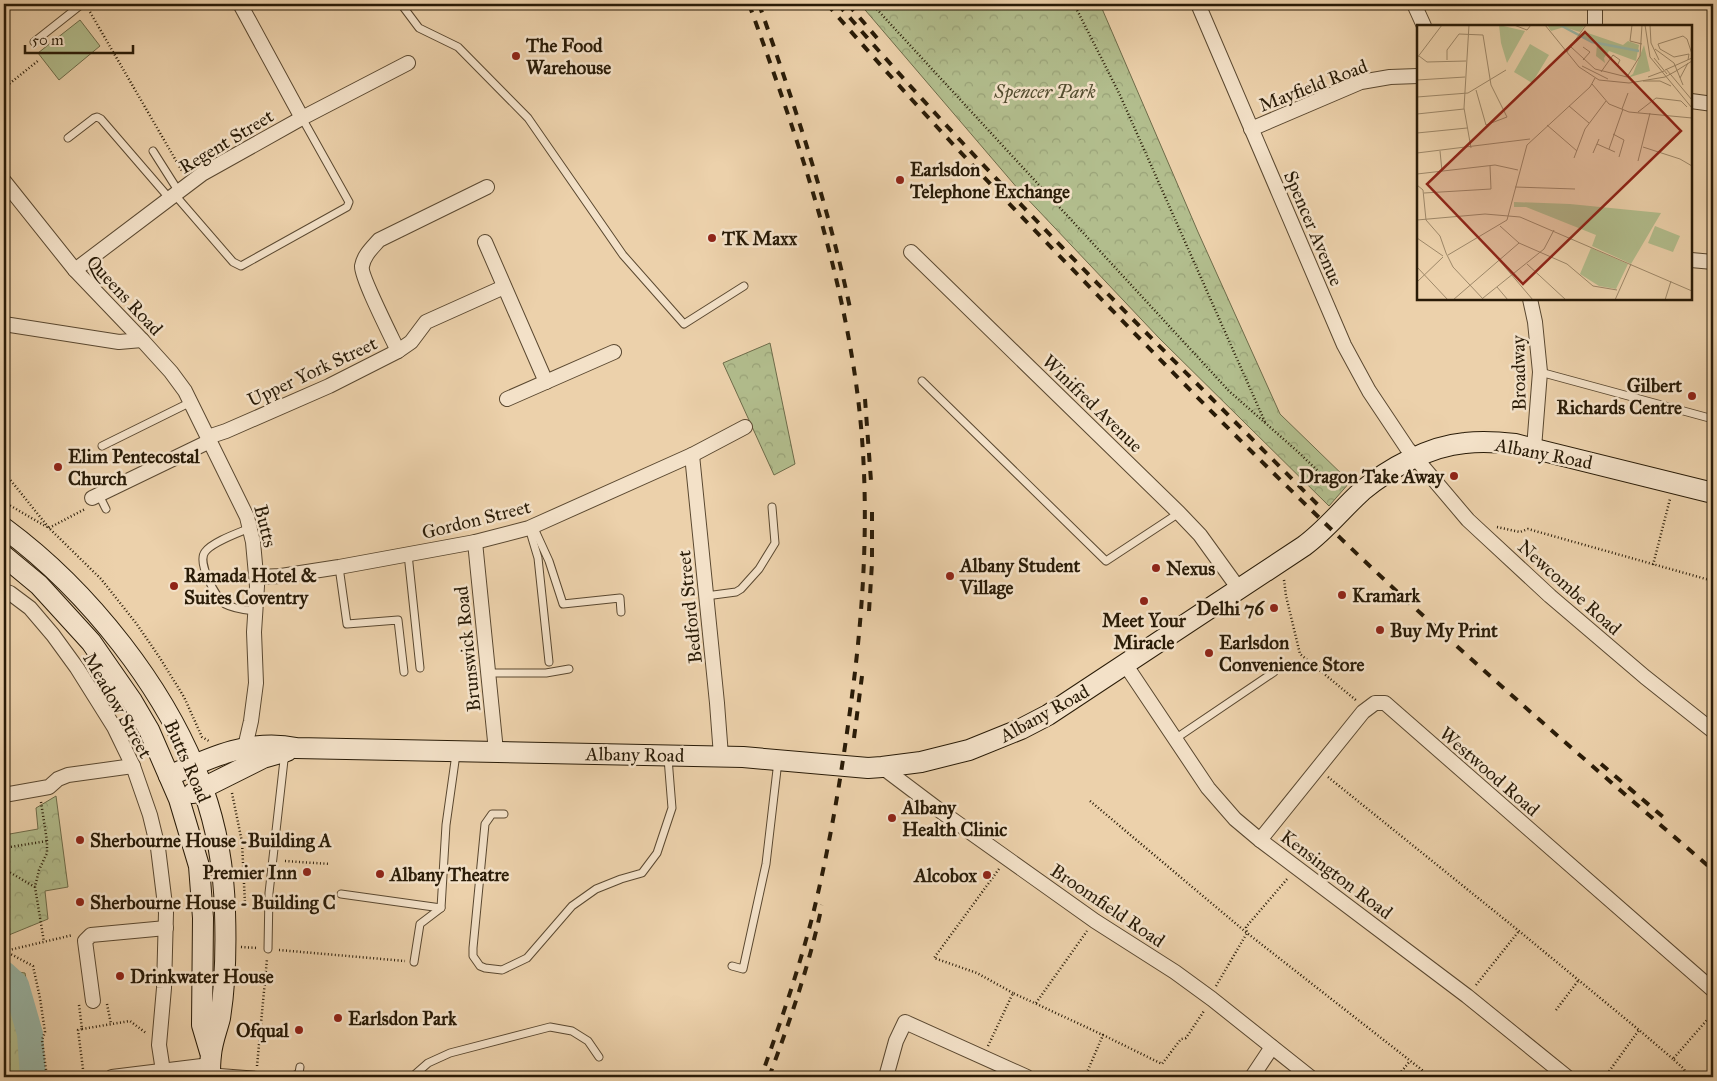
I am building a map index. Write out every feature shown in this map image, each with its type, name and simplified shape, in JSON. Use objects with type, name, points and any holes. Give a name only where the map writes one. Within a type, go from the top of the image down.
[{"type":"street","points":[[240,4],[302,118]]},
{"type":"street","name":"Spencer Avenue","points":[[1198,4],[1344,345],[1369,391],[1415,457]]},
{"type":"street","points":[[1414,4],[1424,25]]},
{"type":"street","points":[[1594,4],[1595,25]]},
{"type":"street","name":"Regent Street","points":[[75,270],[178,192],[302,118],[408,63]]},
{"type":"street","name":"Mayfield Road","points":[[1251,129],[1361,82],[1390,77],[1417,76]]},
{"type":"street","points":[[1692,101],[1713,104]]},
{"type":"street","name":"Queens Road","points":[[4,181],[75,270],[171,372],[186,391],[209,439]]},
{"type":"street","name":"Upper York Street","points":[[96,497],[209,439],[329,386],[398,351],[361,271],[365,257],[369,250],[380,240],[488,187]]},
{"type":"street","points":[[485,242],[546,382]]},
{"type":"street","name":"Winifred Avenue","points":[[911,252],[1179,513],[1200,535],[1239,589]]},
{"type":"street","points":[[1692,260],[1713,262]]},
{"type":"street","points":[[398,351],[411,342],[426,322],[504,287]]},
{"type":"street","name":"Broadway","points":[[1530,300],[1536,322],[1540,372],[1534,448]]},
{"type":"street","points":[[4,324],[119,342],[142,340]]},
{"type":"street","points":[[507,399],[614,352]]},
{"type":"street","name":"Gordon Street","points":[[257,576],[281,576],[339,567],[474,542],[531,527],[692,455],[745,427]]},
{"type":"street","name":"Butts","points":[[209,439],[247,517],[257,576],[254,632],[256,684],[251,721],[244,747]]},
{"type":"street","name":"Albany Road","points":[[170,776],[193,765],[244,747],[280,744],[297,748],[721,756],[778,759],[868,768],[943,757],[994,741],[1048,715],[1318,536],[1375,480],[1415,457],[1440,448],[1464,443],[1515,444],[1713,493]]},
{"type":"street","name":"Bedford Street","points":[[692,455],[721,756]]},
{"type":"street","name":"Newcombe Road","points":[[1415,457],[1468,520],[1543,590],[1645,677],[1713,730]]},
{"type":"street","name":"Butts Road","points":[[4,528],[32,548],[75,589],[118,639],[178,732],[203,789],[221,857],[225,916],[220,1016],[210,1067]]},
{"type":"street","name":"Brunswick Road","points":[[474,542],[496,751]]},
{"type":"street","name":"Butts Road","points":[[4,556],[39,585],[92,642],[149,730],[179,798],[199,866],[203,918],[202,1025],[210,1067]]},
{"type":"street","name":"Meadow Street","points":[[4,591],[10,593],[30,608],[53,635],[76,668],[114,727],[133,766],[150,815],[164,883],[166,928],[164,988],[159,1045],[163,1071]]},
{"type":"street","name":"Kensington Road","points":[[1125,664],[1208,788],[1235,819],[1260,840],[1467,996],[1561,1075]]},
{"type":"street","name":"Westwood Road","points":[[1367,708],[1375,703],[1385,703],[1713,990]]},
{"type":"street","points":[[1260,840],[1367,708]]},
{"type":"street","name":"Albany Road","points":[[179,798],[203,789],[263,758],[297,748]]},
{"type":"street","points":[[4,795],[50,787],[68,775],[133,766]]},
{"type":"street","name":"Broomfield Road","points":[[882,767],[1095,921],[1175,972],[1310,1077]]},
{"type":"street","points":[[93,1001],[85,941],[91,935],[166,928]]},
{"type":"street","points":[[886,1077],[896,1041],[905,1022],[1027,1077]]},
{"type":"street","points":[[1252,1077],[1272,1047]]},
{"type":"street","points":[[112,1077],[210,1067]]},
{"type":"lane","points":[[34,42],[82,4]]},
{"type":"lane","points":[[401,4],[419,28],[458,47],[528,118],[623,255],[684,324],[744,286]]},
{"type":"lane","points":[[68,138],[97,117],[178,192]]},
{"type":"lane","points":[[153,151],[178,192],[233,262],[241,266],[347,207],[349,202],[302,118]]},
{"type":"lane","points":[[1540,372],[1713,420]]},
{"type":"lane","points":[[922,381],[1106,561],[1179,513]]},
{"type":"lane","points":[[102,446],[191,402]]},
{"type":"lane","points":[[96,497],[106,509]]},
{"type":"lane","points":[[706,596],[741,590],[758,569],[775,543],[772,507]]},
{"type":"lane","points":[[531,527],[549,561],[563,604],[620,598],[621,612]]},
{"type":"lane","points":[[531,527],[538,558],[549,662]]},
{"type":"lane","points":[[250,528],[217,543],[205,551],[202,558],[204,570],[215,592],[224,603],[236,608],[255,611]]},
{"type":"lane","points":[[408,554],[420,668]]},
{"type":"lane","points":[[339,567],[346,624],[398,620],[404,672]]},
{"type":"lane","points":[[488,673],[546,673],[569,669]]},
{"type":"lane","points":[[1175,739],[1274,672]]},
{"type":"lane","points":[[268,949],[269,893],[284,760],[297,748]]},
{"type":"lane","points":[[414,962],[420,924],[441,908],[446,825],[456,751]]},
{"type":"lane","points":[[504,814],[492,814],[485,824],[473,948],[473,956],[480,966],[502,970],[527,958],[572,906],[596,889],[642,873],[657,853],[672,808],[668,755]]},
{"type":"lane","points":[[732,966],[743,969],[757,910],[766,864],[778,759]]},
{"type":"lane","points":[[341,894],[441,908]]},
{"type":"lane","points":[[412,1077],[428,1063],[450,1053],[550,1027],[572,1031],[588,1041],[599,1057]]},
{"type":"lane","points":[[210,1067],[277,1077]]},
{"type":"lane","points":[[292,1077],[299,1073],[300,1067]]},
{"type":"path","points":[[872,4],[1229,391],[1303,456],[1350,504]]},
{"type":"path","points":[[1074,4],[1119,92],[1265,423]]},
{"type":"path","points":[[90,12],[178,192]]},
{"type":"path","points":[[4,88],[38,60]]},
{"type":"path","points":[[4,472],[49,528]]},
{"type":"path","points":[[1652,565],[1674,483]]},
{"type":"path","points":[[49,528],[90,506],[96,497]]},
{"type":"path","points":[[4,502],[49,528]]},
{"type":"path","points":[[1494,526],[1520,532],[1528,529],[1713,581]]},
{"type":"path","points":[[1284,582],[1300,654],[1367,708]]},
{"type":"path","points":[[1318,768],[1519,930],[1639,1030],[1684,1069],[1687,1077]]},
{"type":"path","points":[[40,789],[47,853],[39,870],[35,887],[44,942]]},
{"type":"path","points":[[225,916],[245,904],[242,842],[234,800]]},
{"type":"path","points":[[1090,801],[1247,933],[1431,1077]]},
{"type":"path","points":[[4,848],[47,841]]},
{"type":"path","points":[[1007,858],[934,958],[977,973],[1013,993],[1162,1064],[1181,1039],[1186,1038],[1212,999],[1217,985],[1247,933],[1246,928],[1297,867]]},
{"type":"path","points":[[285,861],[330,864]]},
{"type":"path","points":[[4,869],[35,887]]},
{"type":"path","points":[[1036,1003],[1095,921]]},
{"type":"path","points":[[1467,996],[1519,930]]},
{"type":"path","points":[[4,951],[76,935],[85,941]]},
{"type":"path","points":[[224,945],[414,962]]},
{"type":"path","points":[[256,1074],[268,949]]},
{"type":"path","points":[[4,951],[33,966],[40,998],[44,1032],[42,1040],[47,1077]]},
{"type":"path","points":[[1556,1010],[1578,981]]},
{"type":"path","points":[[982,1057],[1013,993]]},
{"type":"path","points":[[82,1029],[79,1003],[106,1000],[111,1024]]},
{"type":"path","points":[[1673,1059],[1713,1014]]},
{"type":"path","points":[[84,1077],[78,1030],[130,1020],[150,1036],[161,1055]]},
{"type":"path","points":[[1605,1077],[1639,1030]]},
{"type":"path","points":[[1085,1077],[1103,1035]]},
{"type":"path","points":[[1397,1077],[1410,1061]]},
{"type":"path","points":[[4,1064],[6,1077]]},
{"type":"green space","name":"Spencer Park","points":[[860,4],[1100,4],[1198,232],[1280,414],[1350,482],[1329,506],[1159,338],[1019,190]]},
{"type":"green space","points":[[80,20],[100,46],[59,80],[38,53]]},
{"type":"green space","points":[[770,343],[795,464],[774,475],[723,363]]},
{"type":"green space","points":[[56,796],[68,887],[45,891],[48,919],[4,937],[4,835],[38,829],[36,808]]},
{"type":"green space","points":[[4,964],[11,970],[25,973],[42,1071],[4,1077]]},
{"type":"waterway","points":[[4,974],[16,985],[30,1034],[33,1077]]},
{"type":"railway","points":[[749,4],[797,141],[837,281],[855,376],[860,419],[865,505],[862,590],[855,676],[834,816],[808,935],[761,1077]]},
{"type":"railway","points":[[759,4],[821,192],[850,308]]},
{"type":"railway","points":[[827,4],[920,109],[1016,211],[1240,440],[1442,633],[1557,736],[1713,870]]},
{"type":"railway","points":[[838,4],[896,70],[1015,198],[1322,509]]},
{"type":"railway","points":[[848,4],[877,38]]},
{"type":"railway","points":[[865,399],[871,481]]},
{"type":"railway","points":[[869,611],[872,563],[872,511]]},
{"type":"railway","points":[[854,738],[862,676]]},
{"type":"railway","points":[[1601,764],[1669,822]]},
{"type":"railway","points":[[769,1077],[799,992],[822,905]]},
{"type":"place","name":"The Food Warehouse","points":[[516,56]]},
{"type":"place","name":"Earlsdon Telephone Exchange","points":[[900,180]]},
{"type":"place","name":"TK Maxx","points":[[712,238]]},
{"type":"place","name":"Gilbert Richards Centre","points":[[1692,396]]},
{"type":"place","name":"Elim Pentecostal Church","points":[[58,467]]},
{"type":"place","name":"Dragon Take Away","points":[[1454,476]]},
{"type":"place","name":"Nexus","points":[[1156,568]]},
{"type":"place","name":"Albany Student Village","points":[[950,576]]},
{"type":"place","name":"Ramada Hotel & Suites Coventry","points":[[174,586]]},
{"type":"place","name":"Kramark","points":[[1342,595]]},
{"type":"place","name":"Meet Your Miracle","points":[[1144,601]]},
{"type":"place","name":"Delhi 76","points":[[1274,608]]},
{"type":"place","name":"Buy My Print","points":[[1380,630]]},
{"type":"place","name":"Earlsdon Convenience Store","points":[[1209,653]]},
{"type":"place","name":"Albany Health Clinic","points":[[892,818]]},
{"type":"place","name":"Sherbourne House -Building A","points":[[80,840]]},
{"type":"place","name":"Premier Inn","points":[[307,872]]},
{"type":"place","name":"Albany Theatre","points":[[380,874]]},
{"type":"place","name":"Alcobox","points":[[987,875]]},
{"type":"place","name":"Sherbourne House - Building C","points":[[80,902]]},
{"type":"place","name":"Drinkwater House","points":[[120,976]]},
{"type":"place","name":"Earlsdon Park","points":[[338,1018]]},
{"type":"place","name":"Ofqual","points":[[299,1030]]}]
